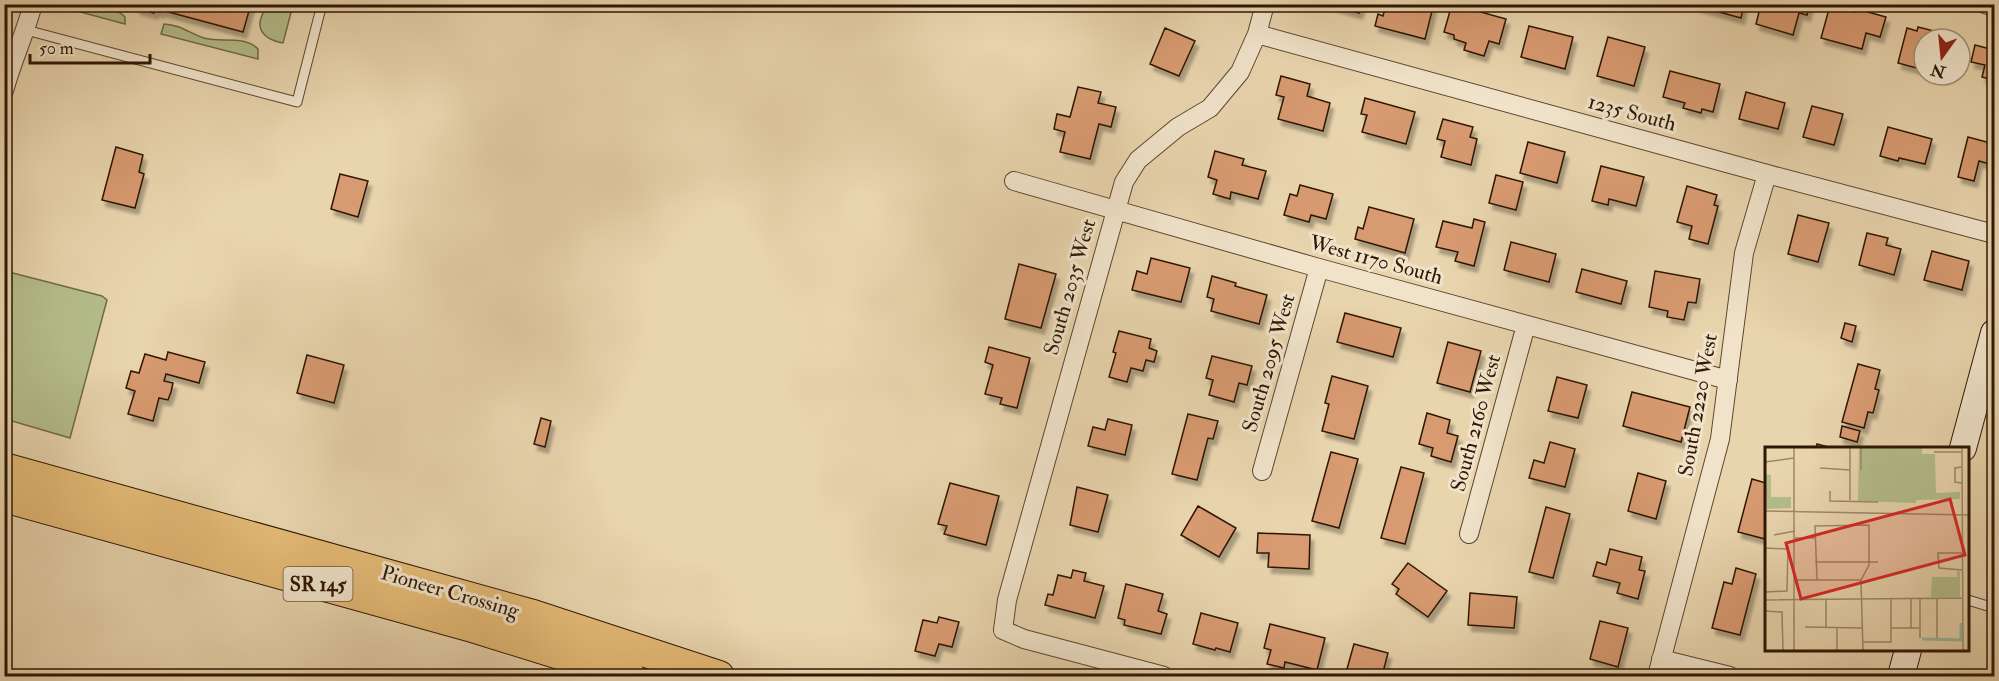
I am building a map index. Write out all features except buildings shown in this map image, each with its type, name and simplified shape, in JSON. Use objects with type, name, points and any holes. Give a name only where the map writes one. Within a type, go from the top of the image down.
[{"type":"highway","name":"Pioneer Crossing","points":[[4,468],[524,613],[719,676]]},
{"type":"highway","name":"Pioneer Crossing","points":[[4,497],[480,629],[630,676]]},
{"type":"main road","points":[[1963,447],[1995,333]]},
{"type":"main road","points":[[1901,676],[1908,651]]},
{"type":"street","points":[[4,91],[33,4]]},
{"type":"street","name":"South 2035 West","points":[[1164,676],[1024,639],[1003,630],[1006,600],[1124,182],[1138,160],[1178,127],[1210,108],[1240,72],[1257,34],[1265,4]]},
{"type":"street","points":[[1985,4],[1995,7]]},
{"type":"street","name":"1235 South","points":[[1257,34],[1995,234]]},
{"type":"street","name":"South 2220 West","points":[[1657,676],[1720,439],[1744,252],[1767,174]]},
{"type":"street","name":"West 1170 South","points":[[1014,181],[1319,268],[1728,380]]},
{"type":"street","name":"South 2095 West","points":[[1262,471],[1319,268]]},
{"type":"street","name":"South 2160 West","points":[[1469,534],[1526,325]]},
{"type":"street","points":[[1661,659],[1730,676]]},
{"type":"lane","points":[[26,30],[297,102],[322,4]]},
{"type":"lane","points":[[1969,600],[1995,608]]},
{"type":"green space","points":[[74,5],[108,7],[125,17],[125,24],[73,10]]},
{"type":"green space","points":[[268,5],[293,5],[283,43],[268,38],[261,29],[261,18]]},
{"type":"green space","points":[[164,24],[204,38],[246,42],[258,49],[258,59],[161,34]]},
{"type":"green space","points":[[5,271],[102,296],[107,300],[70,438],[5,419]]}]
